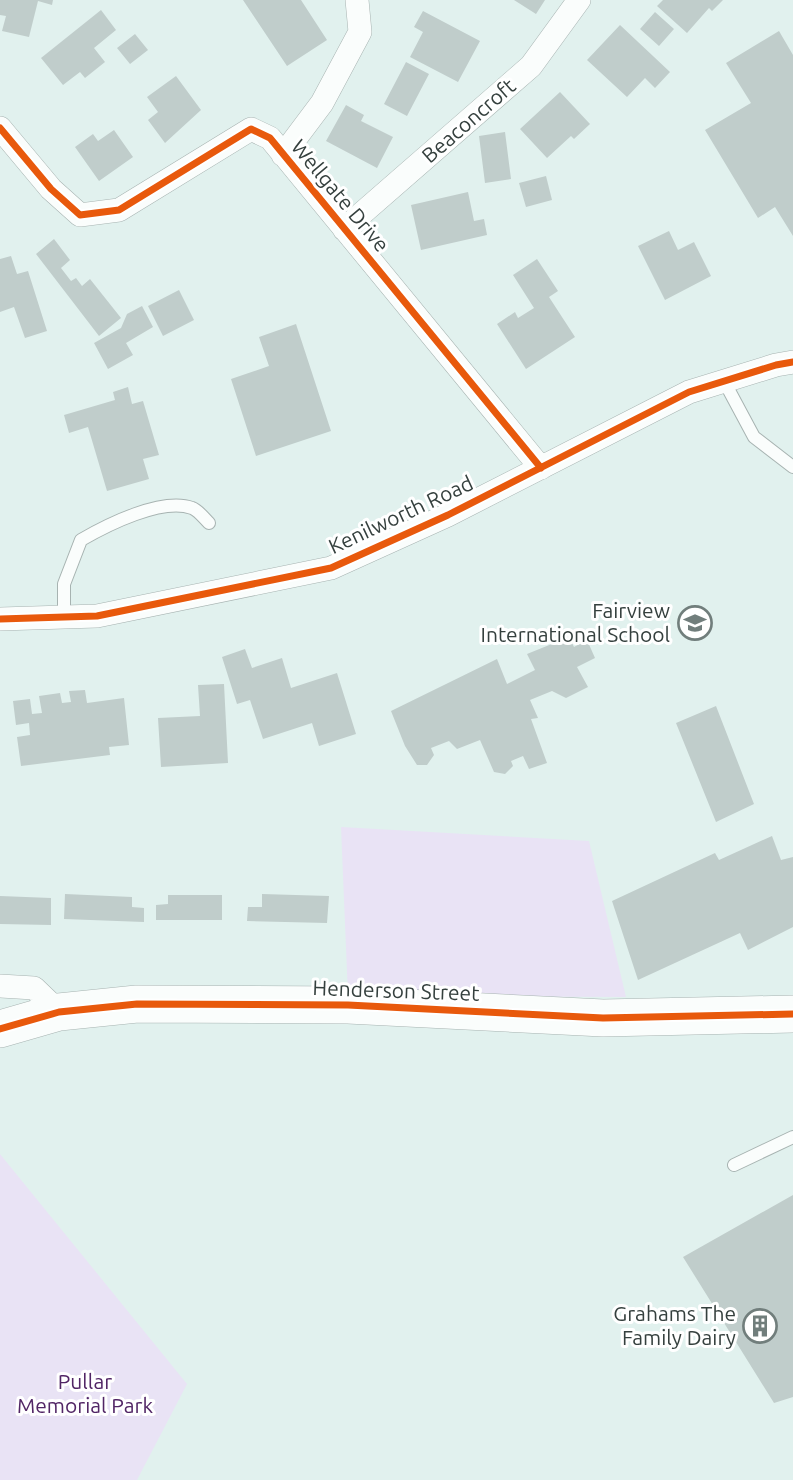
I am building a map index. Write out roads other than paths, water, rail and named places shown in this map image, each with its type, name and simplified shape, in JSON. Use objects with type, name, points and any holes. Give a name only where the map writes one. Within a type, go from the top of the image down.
[{"type":"main road","name":"Henderson Street","points":[[0,1028],[59,1012],[137,1004],[348,1005],[603,1018],[793,1014]]},
{"type":"street","points":[[283,155],[322,103],[360,32],[357,0]]},
{"type":"street","name":"Beaconcroft","points":[[344,229],[531,66],[579,0]]},
{"type":"street","name":"Wellgate Drive","points":[[0,128],[51,189],[80,215],[119,210],[251,129],[270,138],[541,468]]},
{"type":"street","name":"Kenilworth Road","points":[[0,619],[97,616],[331,568],[448,515],[688,392],[793,362]]},
{"type":"street","points":[[0,986],[34,988],[59,1012]]},
{"type":"lane","points":[[724,381],[754,437],[793,467]]},
{"type":"lane","points":[[64,617],[64,584],[81,540],[117,520],[171,505],[194,508],[209,523]]},
{"type":"lane","points":[[734,1165],[793,1137]]},
{"type":"place","name":"Fairview International School","points":[[695,623]]},
{"type":"place","name":"Grahams The Family Dairy","points":[[760,1326]]},
{"type":"park label","name":"Pullar Memorial Park","points":[[85,1394]]}]
